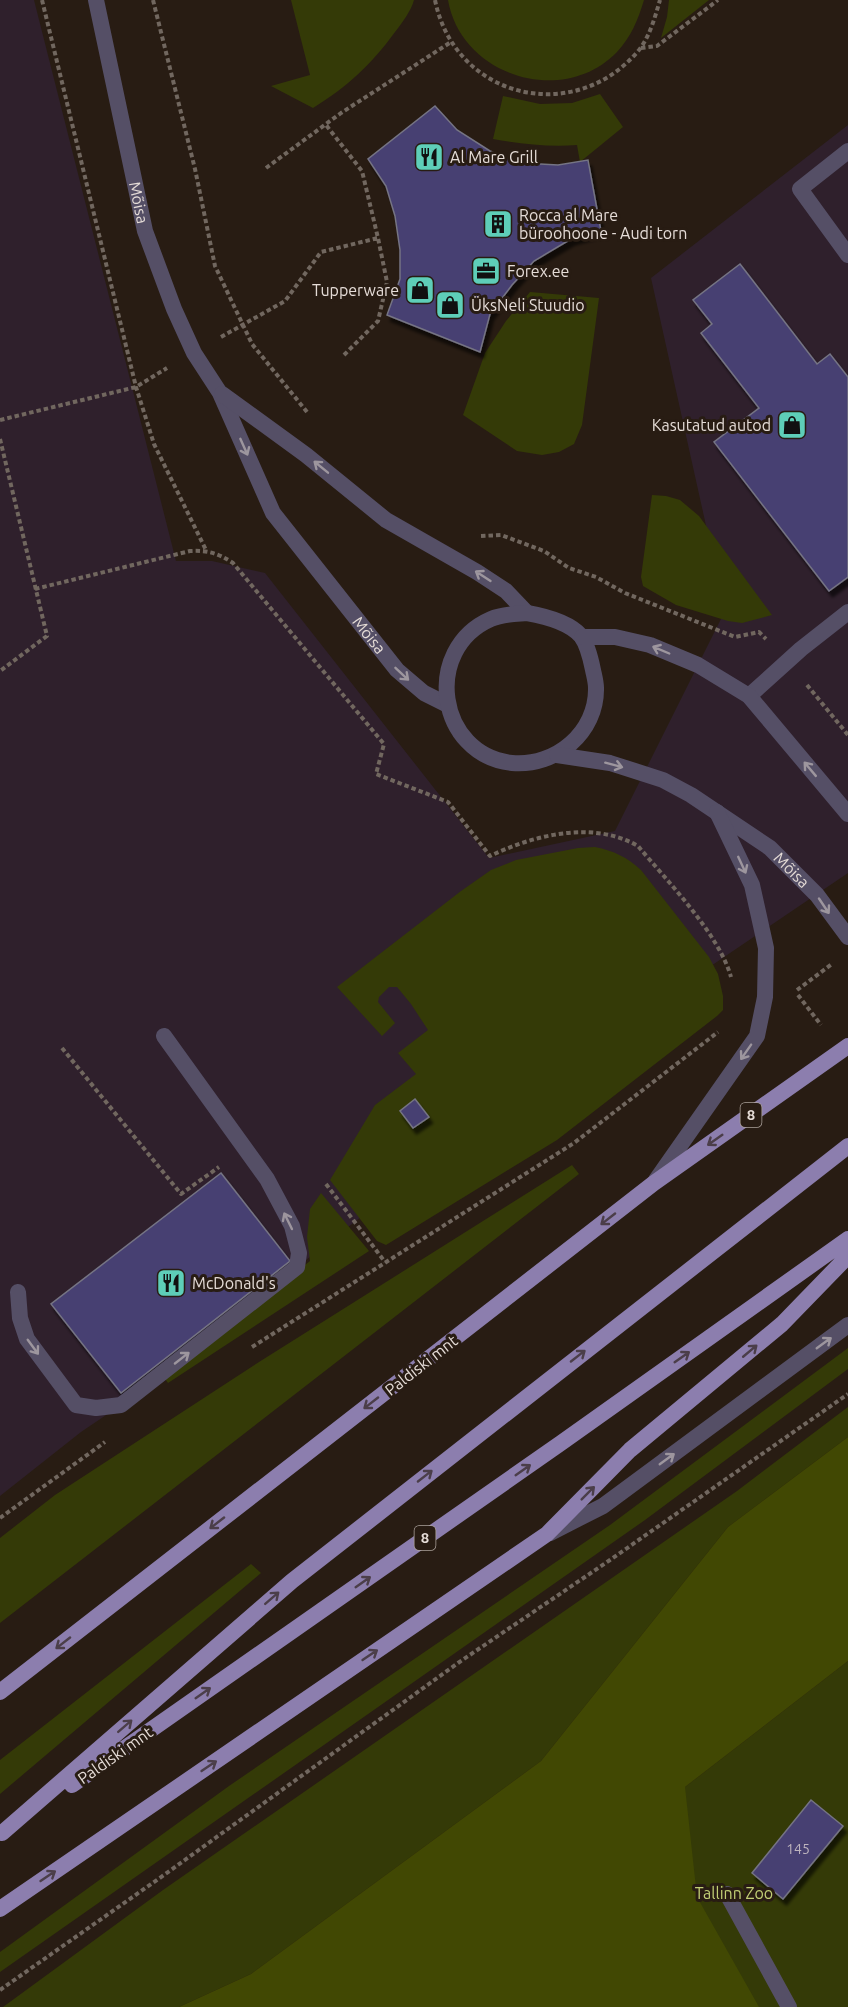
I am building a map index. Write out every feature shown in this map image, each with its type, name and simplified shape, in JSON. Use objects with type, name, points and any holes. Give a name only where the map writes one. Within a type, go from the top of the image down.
[{"type":"main road","name":"Paldiski mnt","points":[[0,1692],[654,1183],[848,1046]]},
{"type":"main road","points":[[1,1834],[292,1581],[848,1146]]},
{"type":"main road","name":"Paldiski mnt","points":[[1,1834],[551,1450],[848,1239]]},
{"type":"main road","points":[[0,1909],[547,1534],[630,1450],[782,1324],[848,1256]]},
{"type":"street","name":"Mõisa","points":[[96,0],[145,231],[174,309],[194,353],[220,393],[273,513],[397,670],[424,693],[448,705]]},
{"type":"street","points":[[848,151],[800,189],[848,255]]},
{"type":"street","name":"Mõisa","points":[[220,393],[306,455],[386,520],[506,591],[527,613]]},
{"type":"street","points":[[749,696],[848,612]]},
{"type":"street","points":[[527,613],[541,615],[568,626],[582,637],[597,687],[592,714],[578,738],[557,755],[535,762],[512,763],[489,757],[470,744],[456,725],[448,705],[446,685],[450,664],[459,645],[473,630],[491,619],[509,614],[527,613]]},
{"type":"street","points":[[582,637],[615,637],[650,645],[698,666],[749,696],[848,814]]},
{"type":"street","name":"Mõisa","points":[[557,755],[610,763],[663,780],[717,812],[770,848],[817,895],[848,938]]},
{"type":"street","points":[[654,1183],[757,1036],[765,997],[766,948],[752,885],[717,812]]},
{"type":"street","points":[[18,1292],[20,1318],[27,1339],[76,1405],[96,1408],[121,1405],[297,1267],[299,1252],[292,1226],[267,1179],[164,1036]]},
{"type":"street","points":[[547,1534],[603,1506],[848,1325]]},
{"type":"street","points":[[727,1894],[789,2007]]},
{"type":"path","points":[[42,0],[136,387],[154,444],[206,550]]},
{"type":"path","points":[[153,0],[195,169],[215,266],[252,344],[309,414]]},
{"type":"path","points":[[435,0],[439,18],[451,42],[468,63],[491,80],[517,91],[544,95],[572,92],[598,83],[621,68],[640,48],[654,24],[660,0]]},
{"type":"path","points":[[640,48],[657,46],[718,0]]},
{"type":"path","points":[[266,168],[451,42]]},
{"type":"path","points":[[326,125],[362,171],[387,282],[378,321],[344,355]]},
{"type":"path","points":[[345,247],[378,238]]},
{"type":"path","points":[[0,439],[47,636],[0,671]]},
{"type":"path","points":[[477,536],[501,535],[544,551],[569,568],[596,577],[625,593],[735,637],[759,632],[789,660],[848,735]]},
{"type":"path","points":[[36,590],[190,551],[206,550],[220,555],[233,563],[384,744],[376,774],[448,802],[490,856],[538,838],[596,832],[624,838],[638,846],[709,933],[728,965],[733,986]]},
{"type":"path","points":[[795,991],[839,959]]},
{"type":"path","points":[[248,1350],[574,1143],[723,1028]]},
{"type":"path","points":[[62,1048],[181,1194],[221,1166]]},
{"type":"path","points":[[326,1184],[385,1262]]},
{"type":"path","points":[[0,1990],[458,1663],[848,1394]]},
{"type":"path","points":[[0,1518],[111,1438]]},
{"type":"shaded area","points":[[0,0],[34,0],[176,561],[212,561],[265,573],[489,858],[615,831],[725,611],[651,278],[848,125],[848,873],[491,1115],[121,1405],[81,1432],[0,1496]]},
{"type":"green space","points":[[291,0],[414,0],[409,13],[367,65],[337,92],[313,108],[271,86],[310,75]]},
{"type":"green space","points":[[448,0],[644,0],[634,28],[617,52],[595,69],[570,78],[543,80],[517,76],[493,65],[472,48],[457,26]]},
{"type":"green space","points":[[669,0],[709,0],[661,38]]},
{"type":"green space","points":[[600,94],[623,127],[580,162],[577,145],[535,145],[493,139],[503,96],[540,104],[572,103]]},
{"type":"green space","points":[[530,292],[599,298],[582,425],[574,444],[559,452],[542,455],[517,451],[463,415],[485,353],[506,321]]},
{"type":"green space","points":[[652,495],[680,500],[699,516],[772,615],[742,623],[728,621],[676,605],[643,586],[641,577]]},
{"type":"green space","points":[[595,847],[620,855],[641,870],[709,957],[718,974],[723,996],[723,1010],[557,1140],[386,1245],[377,1241],[330,1180],[375,1105],[416,1074],[398,1053],[428,1030],[397,987],[389,987],[379,997],[378,1002],[395,1023],[382,1036],[337,987],[491,870],[516,860]]},
{"type":"green space","points":[[572,1165],[579,1174],[0,1623],[0,1538],[55,1495],[259,1362]]},
{"type":"green space","points":[[321,1193],[369,1251],[168,1383],[163,1376],[310,1261],[307,1237],[310,1209]]},
{"type":"green space","points":[[848,1348],[848,1369],[645,1520],[0,1972],[0,1952],[229,1786],[610,1525]]},
{"type":"green space","points":[[848,1407],[848,1437],[728,1527],[541,1761],[251,1974],[179,2007],[3,2007],[163,1890],[737,1491]]},
{"type":"green space","points":[[848,1437],[848,1661],[685,1787],[697,1897],[759,2007],[179,2007],[251,1974],[541,1761],[728,1527]]},
{"type":"green space","points":[[251,1564],[261,1573],[0,1794],[0,1760]]},
{"type":"green space","name":"Tallinn Zoo","points":[[848,1661],[848,2007],[395,2007],[685,1787]]},
{"type":"building","name":"Rocca al Mare büroohoone - Audi torn","points":[[435,106],[457,130],[490,151],[522,163],[558,165],[588,160],[601,231],[571,239],[534,261],[490,314],[480,352],[387,315],[400,279],[400,250],[395,216],[386,186],[368,159]]},
{"type":"building","name":"Kasutatud autod","points":[[740,264],[817,364],[830,354],[848,377],[848,577],[829,591],[714,442],[759,408],[701,333],[712,324],[693,300]]},
{"type":"building","points":[[415,1099],[429,1117],[413,1128],[400,1111]]},
{"type":"building","name":"McDonald's","points":[[221,1173],[290,1261],[121,1393],[51,1304]]},
{"type":"building","points":[[811,1800],[843,1826],[783,1899],[752,1873]]},
{"type":"place","name":"Al Mare Grill","points":[[429,157]]},
{"type":"place","name":"Rocca al Mare büroohoone - Audi torn","points":[[498,224]]},
{"type":"place","name":"Forex.ee","points":[[486,271]]},
{"type":"place","name":"Tupperware","points":[[420,290]]},
{"type":"place","name":"ÜksNeli Stuudio","points":[[450,305]]},
{"type":"place","name":"Kasutatud autod","points":[[792,425]]},
{"type":"place","name":"McDonald's","points":[[171,1283]]}]
